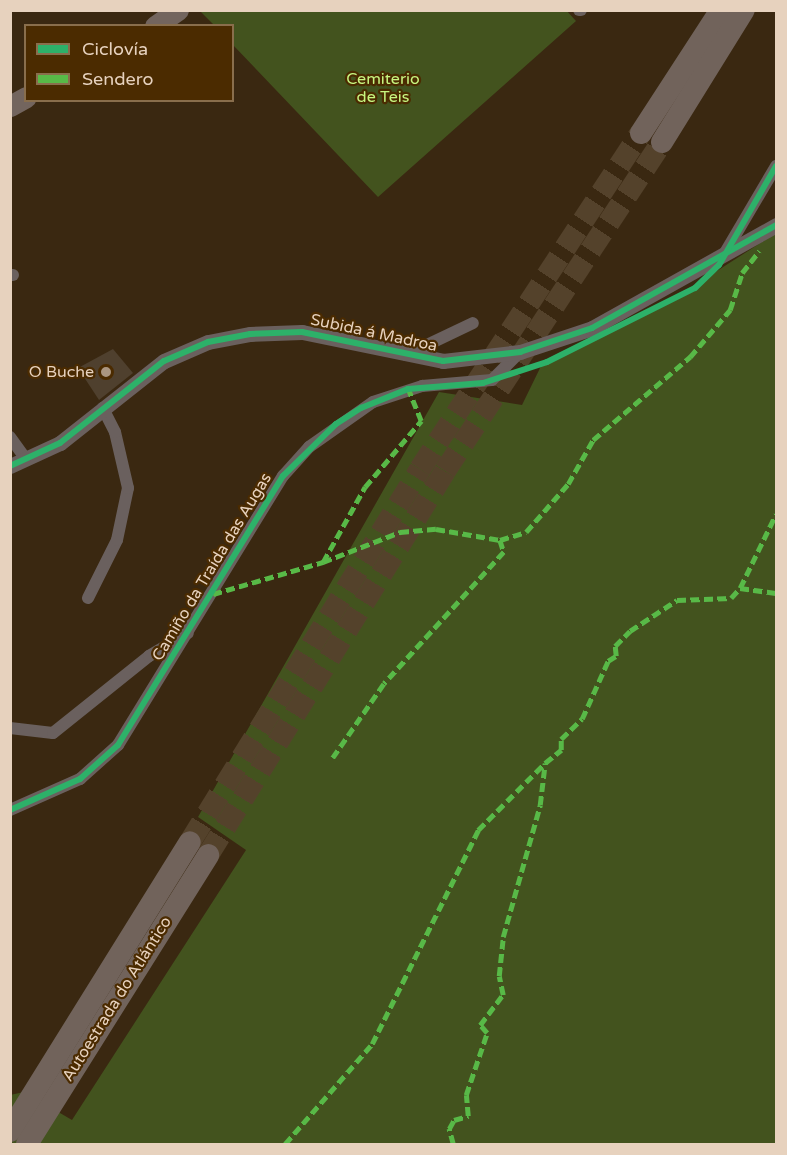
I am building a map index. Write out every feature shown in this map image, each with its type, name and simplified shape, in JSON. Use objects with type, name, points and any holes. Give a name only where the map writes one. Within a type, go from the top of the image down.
[{"type":"highway","points":[[158,24],[178,10]]},
{"type":"highway","points":[[721,10],[651,138],[744,10]]},
{"type":"highway","points":[[10,106],[24,98]]},
{"type":"highway","name":"Autoestrada do Atlántico","points":[[10,1131],[199,848],[27,1144]]},
{"type":"street","points":[[726,251],[777,166]]},
{"type":"street","name":"Subida á Madroa","points":[[10,466],[24,456],[60,443],[164,361],[226,338],[278,331],[321,333],[405,355],[466,361],[520,352],[592,328],[726,251],[777,225]]},
{"type":"street","name":"Subida á Madroa","points":[[405,355],[473,323]]},
{"type":"street","name":"Camiño da Traída das Augas","points":[[10,810],[81,779],[118,746],[191,631],[283,476],[336,424],[361,408],[408,389],[492,380],[520,352]]},
{"type":"street","points":[[88,598],[117,540],[128,488],[115,432],[103,408]]},
{"type":"street","points":[[10,437],[24,456]]},
{"type":"street","points":[[10,728],[53,733],[149,656],[191,631]]},
{"type":"green space","name":"Cemiterio de Teis","points":[[566,10],[576,21],[378,197],[234,46],[234,24],[213,24],[200,11]]},
{"type":"green space","points":[[776,233],[776,1144],[11,1144],[10,1095],[24,1092],[72,1120],[246,850],[198,817],[439,392],[522,405],[542,364],[692,287]]},
{"type":"building","name":"O Buche","points":[[113,349],[133,373],[99,400],[78,368]]},
{"type":"tunnel","points":[[190,842],[420,469],[641,133]]},
{"type":"tunnel","points":[[208,855],[445,471],[662,142]]},
{"type":"marked path","points":[[500,540],[526,532],[568,484],[593,440],[690,357],[730,310],[742,273],[759,251]]},
{"type":"marked path","points":[[213,594],[323,562],[365,487],[421,421],[408,389]]},
{"type":"marked path","points":[[740,588],[776,514]]},
{"type":"marked path","points":[[323,562],[400,532],[436,529],[500,540],[504,552],[384,684],[333,758]]},
{"type":"marked path","points":[[453,1144],[449,1129],[454,1120],[468,1116],[466,1095],[487,1033],[480,1025],[503,995],[499,976],[503,937],[540,805],[545,763],[561,750],[561,739],[582,719],[608,661],[616,656],[615,646],[630,631],[677,600],[731,598],[740,588],[776,593]]},
{"type":"marked path","points":[[285,1144],[372,1044],[478,830],[545,763]]},
{"type":"cycle path","points":[[10,810],[80,779],[118,745],[283,476],[336,424],[361,408],[408,389],[483,383],[547,362],[695,288],[719,265],[776,166]]},
{"type":"cycle path","points":[[10,466],[60,443],[164,361],[208,342],[250,334],[302,332],[443,361],[520,352],[592,328],[776,225]]},
{"type":"place","name":"O Buche","points":[[106,372]]}]
